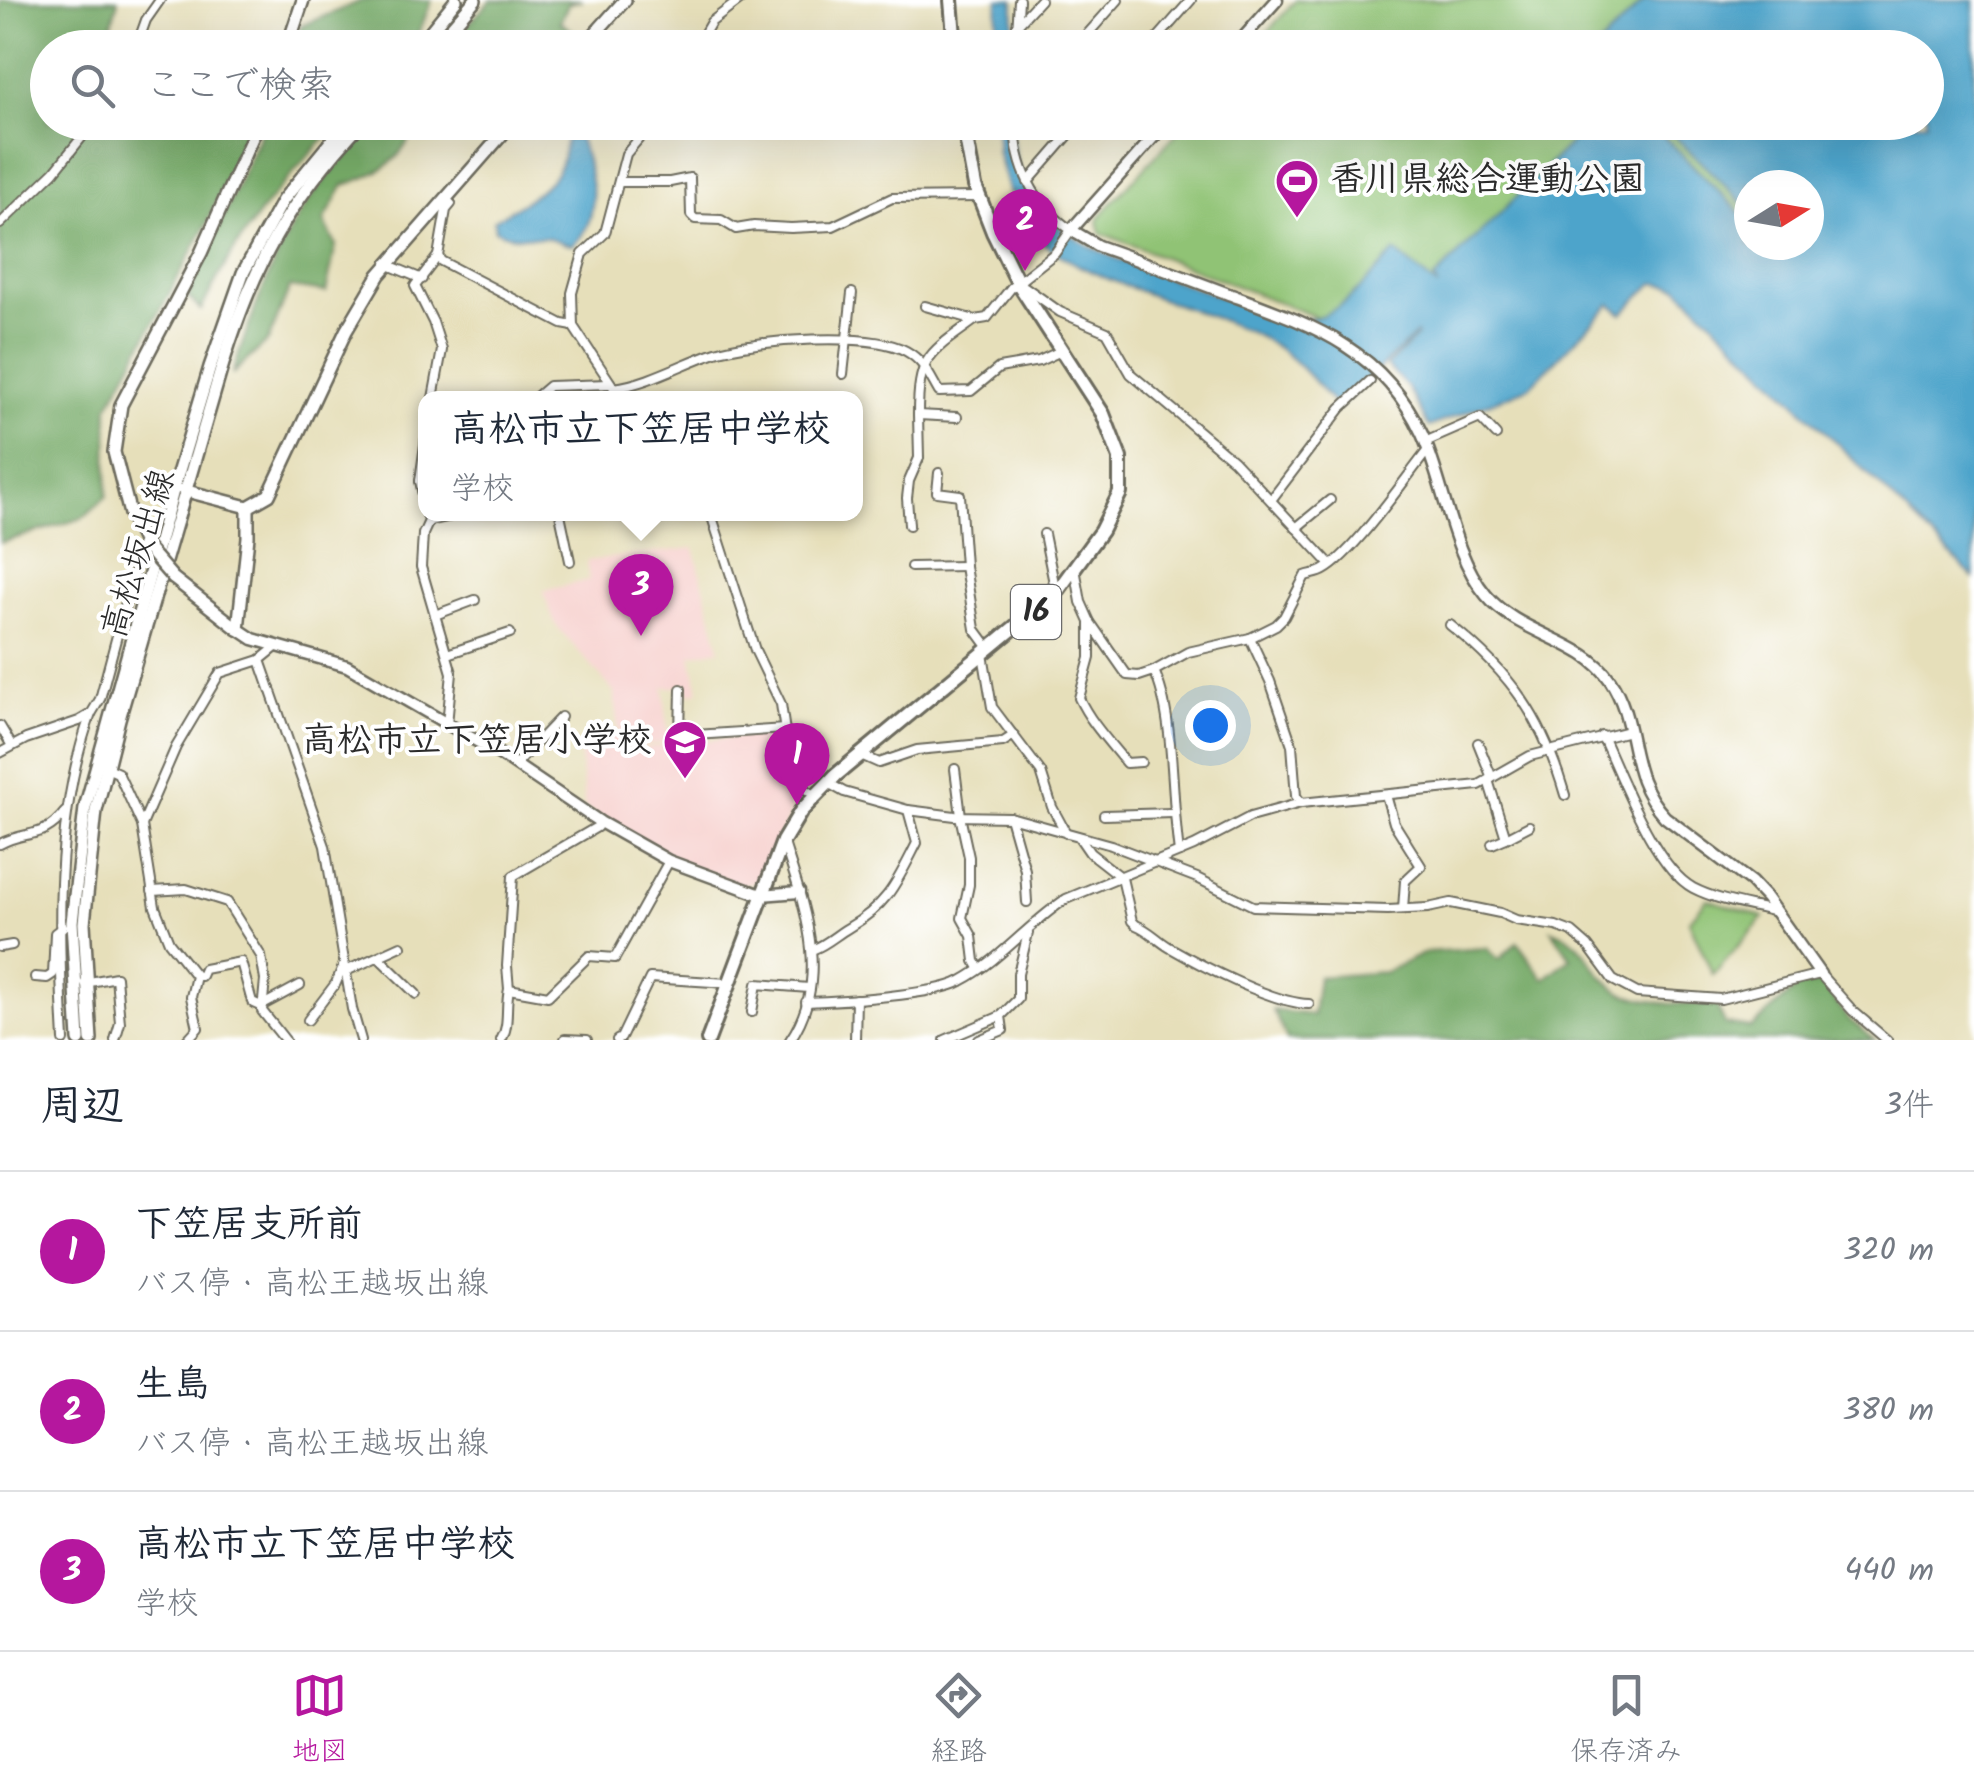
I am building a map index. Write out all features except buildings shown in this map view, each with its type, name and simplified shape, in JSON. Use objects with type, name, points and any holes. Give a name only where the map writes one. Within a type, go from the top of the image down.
[{"type":"main road","points":[[292,30],[303,0]]},
{"type":"main road","points":[[432,30],[456,0]]},
{"type":"main road","points":[[449,30],[475,0]]},
{"type":"main road","points":[[598,30],[625,0]]},
{"type":"main road","points":[[951,0],[954,30]]},
{"type":"main road","points":[[238,630],[174,578],[144,544],[130,514],[114,452],[121,404],[201,253],[250,140]]},
{"type":"main road","name":"高松坂出線","points":[[91,1040],[85,983],[85,890],[96,811],[210,366],[243,273],[283,200],[332,140]]},
{"type":"main road","name":"高松坂出線","points":[[79,1040],[67,925],[84,808],[181,489],[254,274],[292,207],[346,140]]},
{"type":"main road","points":[[181,489],[248,506],[264,500],[346,331],[386,264],[497,140]]},
{"type":"main road","name":"16","points":[[708,1040],[783,840],[814,795],[1056,593],[1114,510],[1120,493],[1122,476],[1114,438],[1103,414],[1018,283],[979,197],[967,140]]},
{"type":"main road","points":[[238,630],[250,522],[248,506]]},
{"type":"street","points":[[142,30],[160,0]]},
{"type":"street","points":[[706,30],[740,0]]},
{"type":"street","points":[[1017,30],[1019,0]]},
{"type":"street","points":[[1017,25],[1040,0]]},
{"type":"street","points":[[1091,30],[1118,0]]},
{"type":"street","points":[[1168,30],[1191,0]]},
{"type":"street","points":[[1250,30],[1277,0]]},
{"type":"street","points":[[0,224],[54,172],[80,140]]},
{"type":"street","points":[[616,391],[573,326],[572,308],[583,254],[605,232],[626,154],[638,140]]},
{"type":"street","points":[[1017,140],[1028,182],[1070,232],[1282,314],[1340,340],[1368,361],[1397,391],[1425,443],[1467,563],[1485,594],[1513,619],[1579,653],[1601,669],[1622,704],[1638,774],[1654,805],[1734,867],[1776,912],[1820,974],[1853,1011],[1887,1040]]},
{"type":"street","points":[[1028,182],[1064,140]]},
{"type":"street","points":[[926,306],[975,320],[987,318],[1018,283],[1055,253],[1151,140]]},
{"type":"street","points":[[618,182],[690,178],[691,215],[695,220],[721,220],[736,229],[832,226],[892,198],[979,197]]},
{"type":"street","points":[[434,391],[442,350],[415,286],[438,256],[446,210],[451,204],[444,198]]},
{"type":"street","points":[[438,256],[448,267],[573,326]]},
{"type":"street","points":[[386,264],[422,279]]},
{"type":"street","points":[[1018,283],[1060,312],[1107,332],[1130,374],[1233,460],[1331,564]]},
{"type":"street","points":[[843,374],[852,293]]},
{"type":"street","points":[[910,525],[907,498],[909,480],[919,458],[918,383],[924,363],[975,320]]},
{"type":"street","points":[[543,391],[549,386],[612,386],[649,380],[733,348],[790,340],[895,346],[924,363],[939,392],[962,393],[971,391],[999,368],[1039,361],[1061,351]]},
{"type":"street","points":[[1271,500],[1342,408],[1370,381]]},
{"type":"street","points":[[918,414],[957,417]]},
{"type":"street","points":[[1074,568],[1090,622],[1127,675],[1140,676],[1188,652],[1250,638],[1276,625],[1305,576],[1321,572],[1370,525],[1425,443],[1480,418],[1496,435]]},
{"type":"street","points":[[939,473],[937,492],[960,496],[965,566],[975,629],[986,651],[992,707],[1041,772],[1052,807],[1066,833]]},
{"type":"street","points":[[1296,528],[1330,500]]},
{"type":"street","points":[[425,521],[421,567],[452,673],[447,724]]},
{"type":"street","points":[[561,521],[570,561]]},
{"type":"street","points":[[713,521],[755,650],[781,704],[792,780],[814,795]]},
{"type":"street","points":[[1044,534],[1056,593]]},
{"type":"street","points":[[64,1040],[60,979],[67,925],[65,812],[144,544]]},
{"type":"street","points":[[910,567],[965,566]]},
{"type":"street","points":[[435,615],[475,600]]},
{"type":"street","points":[[1090,622],[1090,658],[1079,698],[1091,720],[1126,763],[1141,762]]},
{"type":"street","points":[[1450,625],[1501,672],[1531,710],[1552,750],[1565,794]]},
{"type":"street","points":[[238,630],[276,647],[347,666],[669,861],[761,895],[799,892]]},
{"type":"street","points":[[447,654],[510,634]]},
{"type":"street","points":[[1250,638],[1292,746],[1300,803]]},
{"type":"street","points":[[142,825],[176,746],[220,674],[260,660],[276,647]]},
{"type":"street","points":[[260,660],[325,846],[361,1040]]},
{"type":"street","points":[[1154,671],[1168,730],[1179,852]]},
{"type":"street","points":[[681,689],[680,736],[786,729]]},
{"type":"street","points":[[0,753],[91,714]]},
{"type":"street","points":[[515,765],[560,717]]},
{"type":"street","points":[[0,726],[12,746]]},
{"type":"street","points":[[806,1002],[942,988],[964,980],[1066,899],[1122,878],[1250,817],[1300,803],[1480,785],[1530,756],[1628,730]]},
{"type":"street","points":[[861,755],[879,763],[917,750],[1002,742],[1014,735]]},
{"type":"street","points":[[1602,736],[1659,855],[1676,875],[1705,894],[1776,912]]},
{"type":"street","points":[[1478,743],[1506,838]]},
{"type":"street","points":[[107,768],[118,773],[142,825],[152,890],[169,942],[196,976]]},
{"type":"street","points":[[955,769],[969,871],[962,918],[972,936],[979,968]]},
{"type":"street","points":[[828,783],[844,792],[908,810],[1010,817],[1066,833],[1197,878],[1253,906],[1403,909],[1464,904],[1516,920],[1556,926],[1572,932],[1588,946],[1613,980],[1637,994],[1732,998],[1820,974]]},
{"type":"street","points":[[1386,795],[1394,823],[1421,866],[1405,881],[1403,909]]},
{"type":"street","points":[[814,949],[830,943],[872,914],[890,896],[918,843],[908,810]]},
{"type":"street","points":[[2,839],[40,834],[54,826],[65,812]]},
{"type":"street","points":[[1104,814],[1173,813]]},
{"type":"street","points":[[1010,817],[1025,870],[1028,902]]},
{"type":"street","points":[[501,1040],[506,1032],[510,989],[507,966],[513,876],[597,828],[600,822]]},
{"type":"street","points":[[1492,844],[1529,826]]},
{"type":"street","points":[[1079,837],[1090,852],[1122,878],[1136,925],[1167,946],[1252,987],[1293,1004],[1308,1004]]},
{"type":"street","points":[[783,840],[814,949],[802,1019],[790,1040]]},
{"type":"street","points":[[510,989],[548,996],[588,956],[615,958],[669,861]]},
{"type":"street","points":[[152,890],[186,889],[227,902],[262,956],[265,980],[261,1006]]},
{"type":"street","points":[[36,977],[53,974],[55,933],[67,925]]},
{"type":"street","points":[[945,1040],[1001,1016],[1018,999],[1018,974],[1028,933]]},
{"type":"street","points":[[0,947],[12,945]]},
{"type":"street","points":[[308,1020],[345,968],[402,946]]},
{"type":"street","points":[[378,957],[416,994]]},
{"type":"street","points":[[196,976],[201,976],[204,968],[241,962],[252,1002],[261,1006],[285,1040]]},
{"type":"street","points":[[187,1040],[198,1028],[191,996],[196,976]]},
{"type":"street","points":[[85,983],[116,978],[120,1023],[115,1040]]},
{"type":"street","points":[[617,1040],[650,978],[728,984]]},
{"type":"street","points":[[261,1006],[300,984]]},
{"type":"street","points":[[752,1012],[757,984],[809,988]]},
{"type":"street","points":[[855,1040],[856,999]]},
{"type":"street","points":[[979,1040],[1004,1030],[1001,1016]]},
{"type":"street","points":[[565,1038],[587,1040]]},
{"type":"shaded area","points":[[694,548],[720,649],[691,655],[699,692],[688,694],[686,687],[664,687],[668,742],[643,746],[625,743],[618,730],[614,692],[555,624],[543,591],[589,580],[586,561]]},
{"type":"shaded area","name":"高松市立下笠居小学校","points":[[601,727],[613,729],[622,746],[643,748],[774,733],[783,739],[791,810],[767,868],[763,868],[756,882],[740,886],[670,859],[585,808],[580,751],[594,745]]},
{"type":"green space","points":[[0,0],[118,0],[110,30],[30,30],[30,140],[243,140],[206,226],[108,407],[107,496],[83,518],[0,543]]},
{"type":"green space","points":[[363,0],[432,0],[420,30],[300,30]]},
{"type":"green space","points":[[491,0],[583,0],[569,3],[560,22],[571,30],[463,30]]},
{"type":"green space","points":[[1296,0],[1645,0],[1615,30],[1269,30]]},
{"type":"green space","points":[[257,140],[323,140],[262,210],[230,256],[201,310],[188,297]]},
{"type":"green space","points":[[361,140],[409,140],[389,164],[344,185],[324,221],[336,245],[326,292],[290,287],[268,341],[232,374],[269,274],[288,236],[298,217]]},
{"type":"green space","name":"香川県総合運動公園","points":[[1170,140],[1574,140],[1434,279],[1437,288],[1339,307],[1321,319],[1101,233],[1100,216]]},
{"type":"green space","name":"香川県総合運動公園","points":[[1667,140],[1678,140],[1734,194],[1734,206]]},
{"type":"green space","points":[[1707,899],[1764,917],[1713,975],[1689,921]]},
{"type":"green space","points":[[1552,930],[1575,942],[1610,985],[1643,1000],[1716,1005],[1725,1024],[1751,1028],[1800,985],[1816,983],[1825,986],[1847,1018],[1875,1040],[1287,1040],[1273,1010],[1313,1015],[1318,977],[1385,972],[1427,952],[1487,948],[1499,960],[1517,942],[1544,979],[1571,958]]},
{"type":"water","points":[[998,0],[1014,0],[1013,30],[997,30]]},
{"type":"water","points":[[1645,0],[1974,0],[1974,578],[1678,287],[1654,283],[1622,314],[1611,304],[1529,387],[1429,427],[1408,388],[1387,366],[1416,334],[1338,408],[1299,365],[1272,344],[1107,279],[1049,247],[1030,228],[1013,193],[1009,193],[998,154],[997,140],[1013,140],[1026,186],[1041,209],[1083,242],[1138,267],[1285,321],[1303,321],[1334,310],[1395,252],[1438,287],[1434,279],[1574,140],[1667,140],[1734,206],[1734,260],[1824,260],[1824,170],[1734,170],[1734,194],[1678,140],[1944,140],[1944,30],[1615,30]]},
{"type":"water","points":[[566,140],[579,140],[593,195],[589,222],[573,245],[495,230],[494,220],[532,196],[561,163]]},
{"type":"place","name":"香川県総合運動公園","points":[[1297,219]]},
{"type":"place","name":"生島","points":[[1025,271]]},
{"type":"place","name":"高松市立下笠居中学校","points":[[641,636]]},
{"type":"place","name":"高松市立下笠居小学校","points":[[685,780]]},
{"type":"place","name":"下笠居支所前","points":[[797,805]]}]
